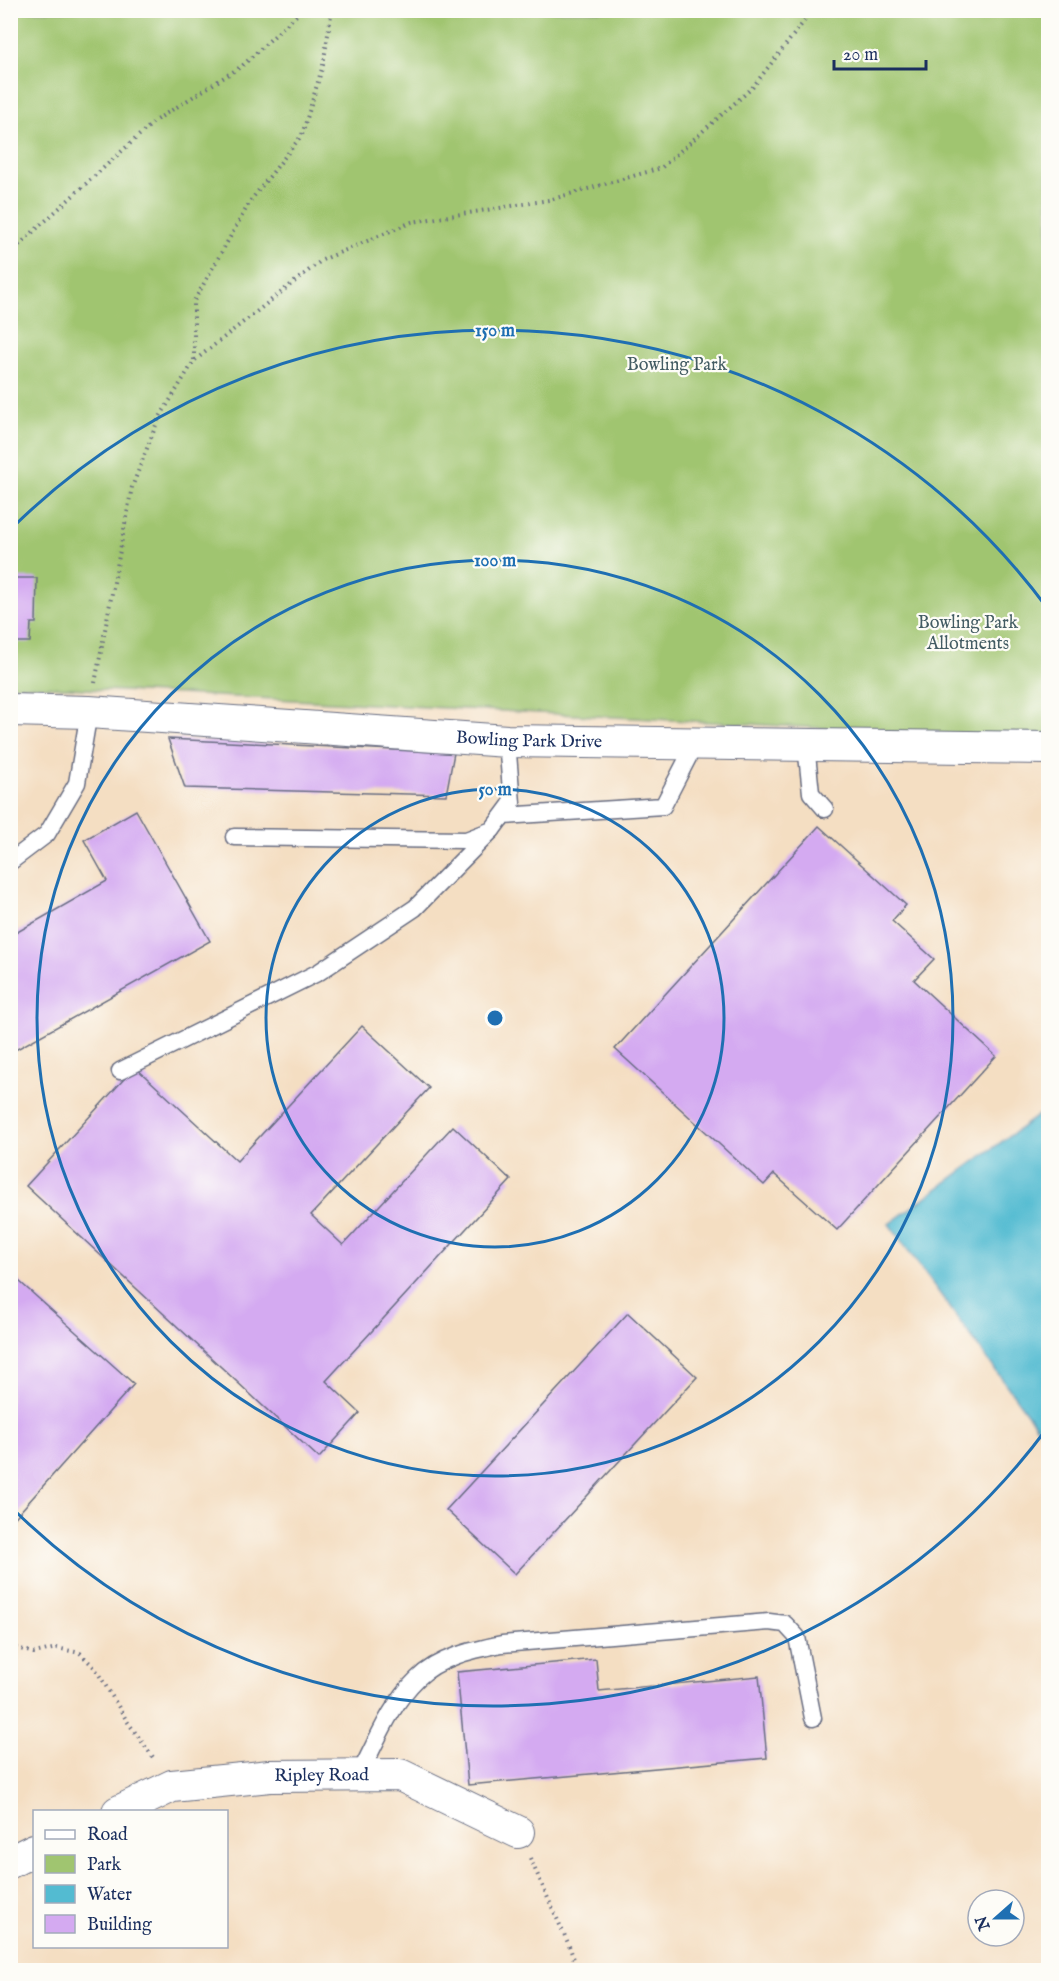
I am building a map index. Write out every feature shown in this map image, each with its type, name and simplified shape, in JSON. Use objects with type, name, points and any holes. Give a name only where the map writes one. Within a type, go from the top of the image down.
[{"type":"street","name":"Bowling Park Drive","points":[[10,710],[89,712],[507,741],[1048,748]]},
{"type":"street","name":"Ripley Road","points":[[122,1810],[172,1786],[270,1776],[400,1774],[518,1832]]},
{"type":"street","points":[[10,1862],[33,1850]]},
{"type":"lane","points":[[10,862],[47,834],[77,783],[89,712]]},
{"type":"lane","points":[[120,1071],[319,972],[415,908],[492,830],[512,803],[507,741]]},
{"type":"lane","points":[[503,816],[663,807],[694,744]]},
{"type":"lane","points":[[806,745],[811,793],[825,809]]},
{"type":"lane","points":[[234,837],[466,840],[492,830]]},
{"type":"lane","points":[[359,1775],[388,1718],[417,1678],[455,1656],[502,1644],[769,1623],[785,1624],[797,1637],[813,1718]]},
{"type":"path","points":[[10,253],[156,120],[242,66],[302,10]]},
{"type":"path","points":[[194,361],[194,301],[251,200],[302,135],[323,65],[332,10]]},
{"type":"path","points":[[89,712],[132,487],[158,420],[194,361],[322,260],[412,222],[549,201],[661,168],[752,88],[813,10]]},
{"type":"path","points":[[10,1646],[34,1653],[57,1648],[80,1653],[96,1668],[127,1720],[172,1786]]},
{"type":"path","points":[[518,1832],[568,1943],[578,1971]]},
{"type":"green space","name":"Bowling Park","points":[[10,11],[1048,11],[1048,740],[11,685]]},
{"type":"water","points":[[1048,1108],[1048,1436],[1045,1438],[889,1224]]},
{"type":"building","points":[[10,578],[37,578],[36,623],[31,623],[30,642],[10,642]]},
{"type":"building","points":[[168,739],[454,753],[446,795],[185,788]]},
{"type":"building","points":[[136,810],[210,941],[10,1053],[10,928],[14,934],[107,881],[84,840]]},
{"type":"building","points":[[819,826],[906,905],[892,921],[934,959],[914,980],[996,1056],[837,1230],[774,1174],[764,1185],[615,1049]]},
{"type":"building","points":[[362,1026],[429,1088],[311,1215],[343,1245],[453,1126],[511,1180],[326,1381],[360,1413],[319,1458],[26,1186],[135,1067],[237,1161]]},
{"type":"building","points":[[10,1273],[134,1384],[10,1523]]},
{"type":"building","points":[[628,1313],[697,1377],[515,1574],[446,1510]]},
{"type":"building","points":[[596,1659],[599,1691],[759,1676],[767,1758],[468,1785],[457,1672]]},
{"type":"railway","points":[[1033,1970],[1048,1964]]},
{"type":"park label","name":"Bowling Park Allotments","points":[[968,633]]}]
